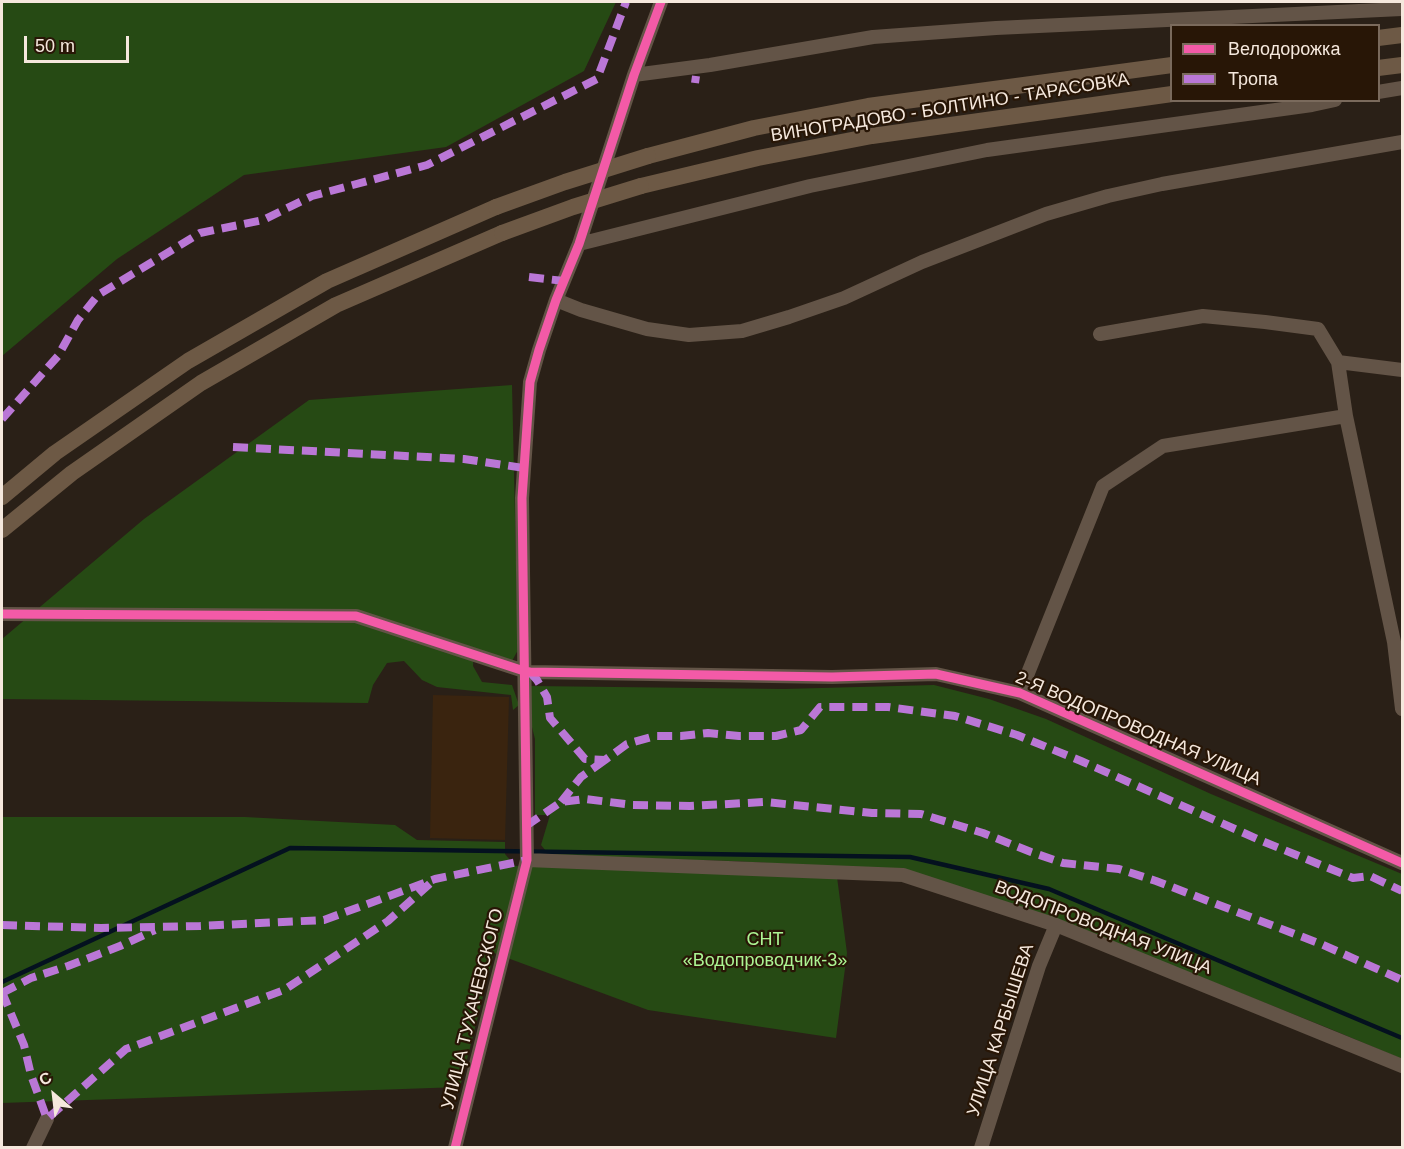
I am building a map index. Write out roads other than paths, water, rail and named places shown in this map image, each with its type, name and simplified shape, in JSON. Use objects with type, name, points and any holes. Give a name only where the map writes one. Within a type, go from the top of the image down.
[{"type":"main road","points":[[1380,38],[1402,35]]},
{"type":"main road","points":[[1380,68],[1402,65]]},
{"type":"main road","name":"ВИНОГРАДОВО - БОЛТИНО - ТАРАСОВКА","points":[[2,497],[55,453],[188,361],[327,281],[496,207],[648,156],[754,128],[868,106],[1170,66]]},
{"type":"main road","name":"ВИНОГРАДОВО - БОЛТИНО - ТАРАСОВКА","points":[[2,530],[72,473],[201,383],[336,305],[502,233],[573,207],[641,186],[758,158],[872,136],[1170,94]]},
{"type":"street","name":"УЛИЦА ТУХАЧЕВСКОГО","points":[[455,1148],[527,860],[522,498],[530,382],[556,300],[579,244],[634,75],[661,2]]},
{"type":"street","points":[[634,75],[710,65],[873,37],[996,28],[1402,9]]},
{"type":"street","points":[[1380,92],[1402,88]]},
{"type":"street","points":[[579,244],[810,186],[987,150],[1326,102]]},
{"type":"street","points":[[556,300],[647,329],[689,335],[741,331],[789,318],[844,298],[921,262],[1036,218],[1108,196],[1162,184],[1402,142]]},
{"type":"street","points":[[1100,334],[1203,316],[1318,329],[1338,362],[1346,416],[1394,642],[1402,709]]},
{"type":"street","points":[[1338,362],[1402,370]]},
{"type":"street","points":[[1020,693],[1103,486],[1163,446],[1346,416]]},
{"type":"street","name":"2-Я ВОДОПРОВОДНАЯ УЛИЦА","points":[[2,614],[356,616],[524,671],[832,677],[936,674],[1020,693],[1402,863]]},
{"type":"street","name":"ВОДОПРОВОДНАЯ УЛИЦА","points":[[527,860],[903,875],[1056,925],[1402,1066]]},
{"type":"street","name":"УЛИЦА КАРБЫШЕВА","points":[[981,1148],[1039,966],[1056,925]]},
{"type":"street","points":[[33,1148],[47,1119]]},
{"type":"waterway","points":[[2,982],[290,848],[910,857],[1049,889],[1402,1038]]},
{"type":"park label","name":"СНТ «Водопроводчик-3»","points":[[765,950]]}]
